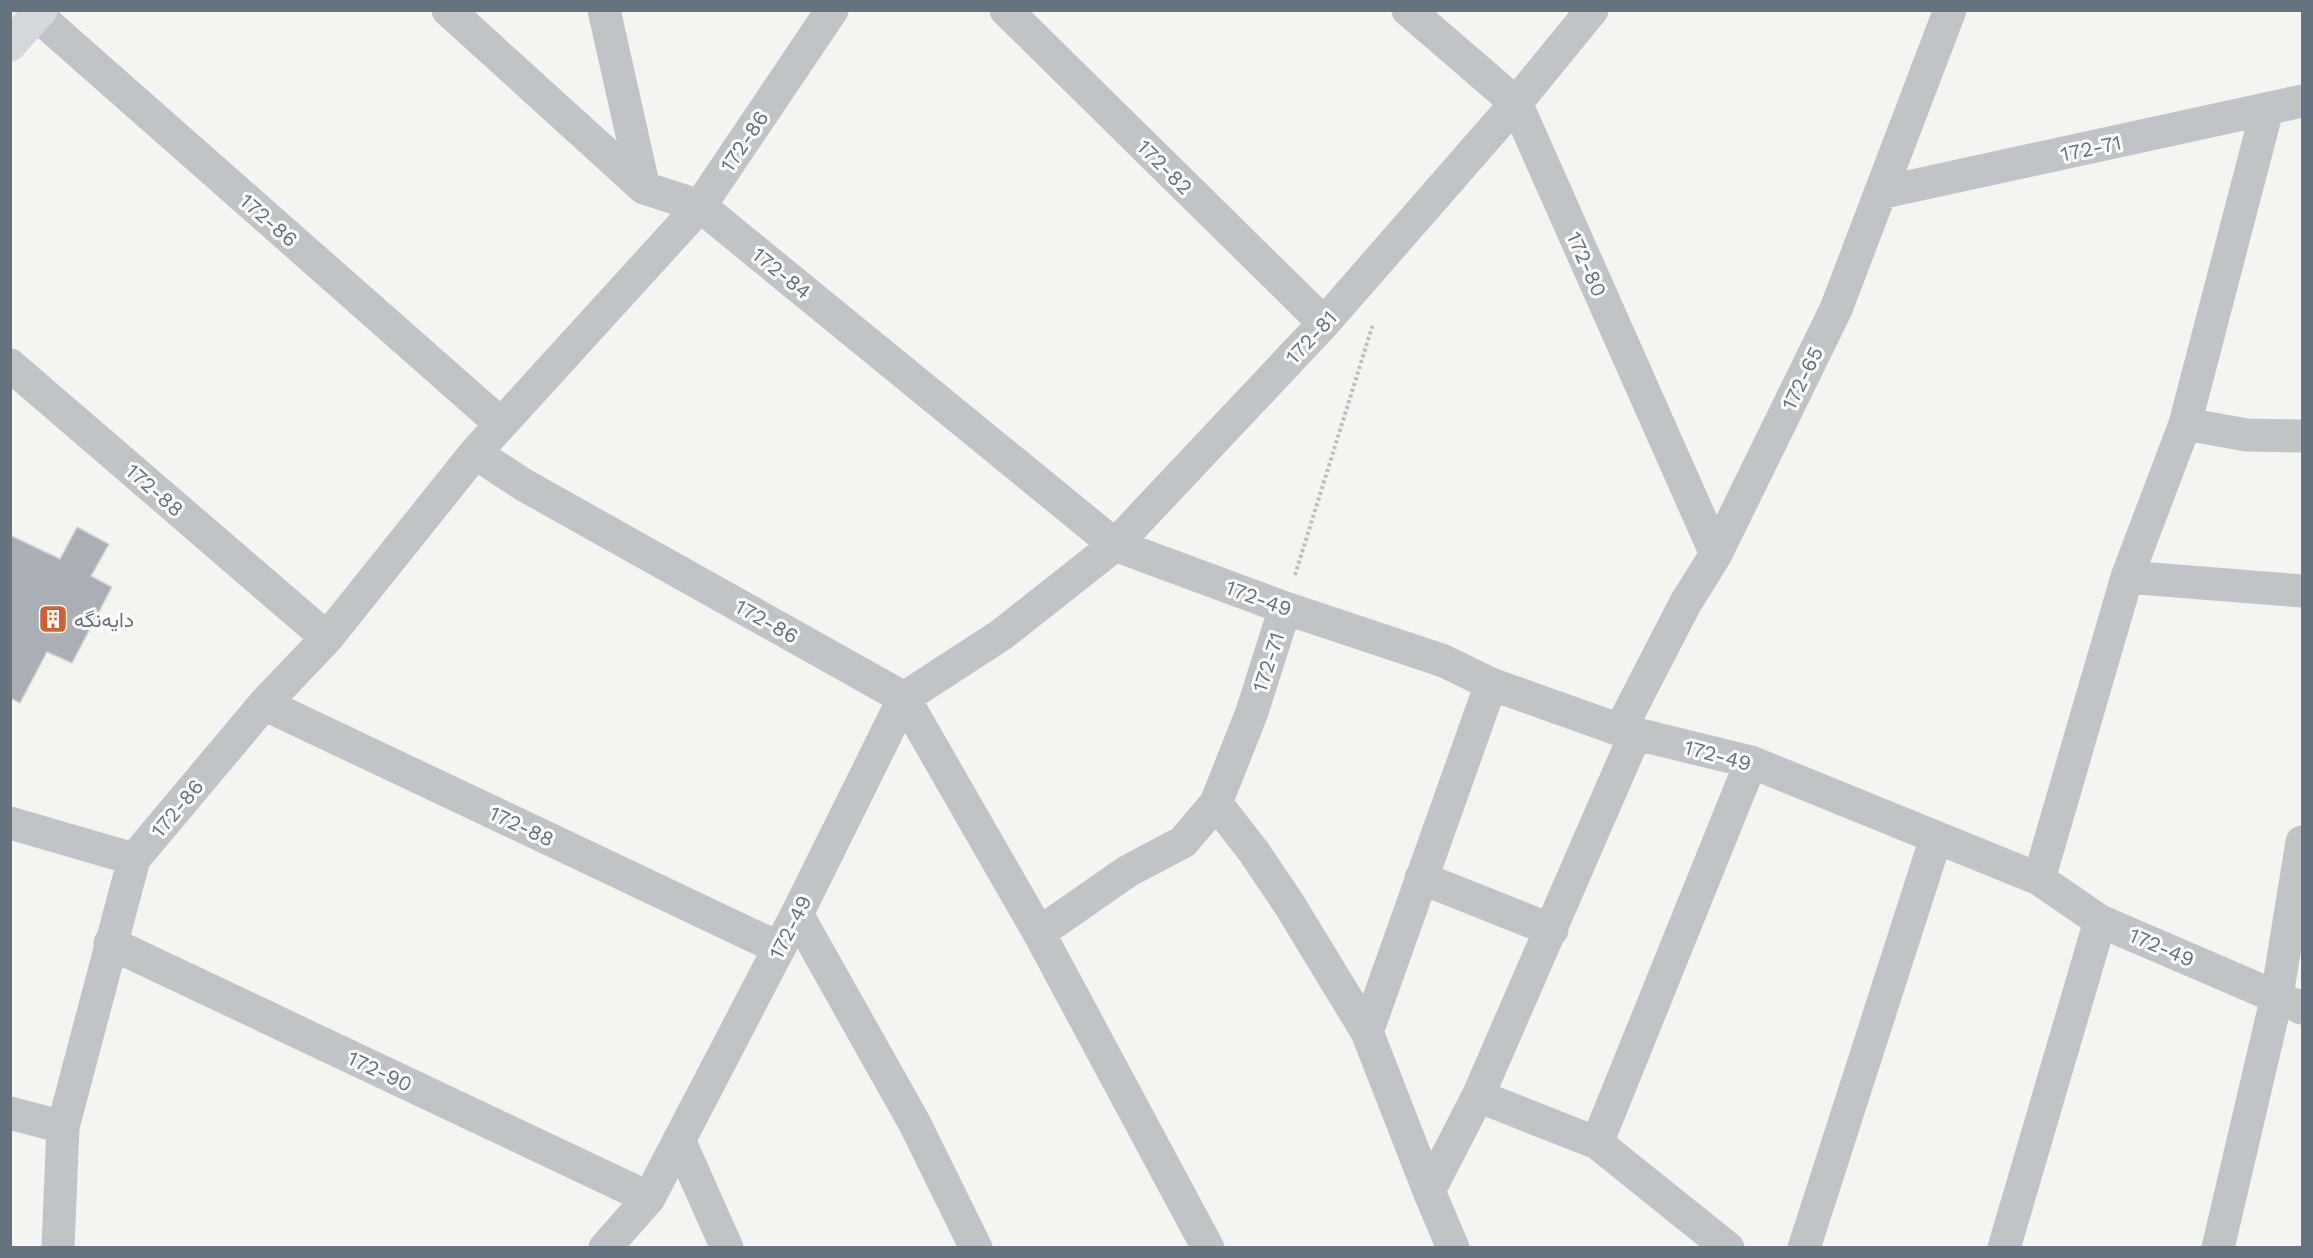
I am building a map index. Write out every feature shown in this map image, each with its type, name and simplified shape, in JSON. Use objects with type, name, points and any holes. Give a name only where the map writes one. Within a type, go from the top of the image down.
[{"type":"main road","points":[[10,45],[39,13]]},
{"type":"street","name":"172-84","points":[[448,10],[645,188],[700,206],[1115,544]]},
{"type":"street","points":[[604,10],[645,188]]},
{"type":"street","name":"172-86","points":[[58,1248],[63,1127],[134,859],[264,704],[327,638],[475,453],[700,206],[832,10]]},
{"type":"street","name":"172-82","points":[[1006,10],[1324,323]]},
{"type":"street","name":"172-80","points":[[1408,10],[1515,103],[1716,554]]},
{"type":"street","name":"172-81","points":[[904,698],[1001,634],[1115,544],[1324,323],[1515,103],[1592,10]]},
{"type":"street","name":"172-65","points":[[1429,1191],[1478,1096],[1552,930],[1628,732],[1685,604],[1716,554],[1836,309],[1950,10]]},
{"type":"street","name":"172-86","points":[[39,13],[501,424]]},
{"type":"street","name":"172-71","points":[[1880,193],[2302,101]]},
{"type":"street","points":[[2039,879],[2127,576],[2185,424],[2267,110]]},
{"type":"street","name":"172-88","points":[[10,365],[327,638]]},
{"type":"street","points":[[2185,424],[2247,435],[2302,436]]},
{"type":"street","name":"172-86","points":[[475,453],[524,484],[904,698]]},
{"type":"street","name":"172-49","points":[[1115,544],[1285,608],[1444,661],[1491,684],[1628,732],[1751,762],[2039,879],[2100,921],[2290,1002]]},
{"type":"street","points":[[2127,576],[2302,591]]},
{"type":"street","name":"172-71","points":[[1039,933],[1128,871],[1183,842],[1216,803],[1252,712],[1285,608]]},
{"type":"street","points":[[1367,1032],[1491,684]]},
{"type":"street","points":[[904,698],[1039,933],[1208,1248]]},
{"type":"street","name":"172-49","points":[[605,1248],[649,1198],[797,914],[904,698]]},
{"type":"street","name":"172-88","points":[[264,704],[779,948]]},
{"type":"street","points":[[1596,1143],[1751,762]]},
{"type":"street","points":[[1216,803],[1254,852],[1367,1032],[1453,1248]]},
{"type":"street","points":[[10,823],[134,859]]},
{"type":"street","points":[[1810,1246],[1936,838]]},
{"type":"street","points":[[2218,1248],[2290,1002],[2302,842]]},
{"type":"street","points":[[1421,878],[1552,930]]},
{"type":"street","points":[[797,914],[915,1124],[976,1248]]},
{"type":"street","points":[[2004,1248],[2100,921]]},
{"type":"street","name":"172-90","points":[[111,943],[649,1198]]},
{"type":"street","points":[[1478,1096],[1596,1143],[1728,1248]]},
{"type":"street","points":[[10,1113],[63,1127]]},
{"type":"street","points":[[679,1140],[727,1248]]},
{"type":"path","name":"172-71","points":[[1285,608],[1375,316]]},
{"type":"building","name":"دایەنگە","points":[[77,527],[109,544],[91,576],[112,587],[72,663],[47,652],[20,703],[10,698],[10,535],[60,559]]},
{"type":"place","name":"دایەنگە","points":[[53,619]]}]
